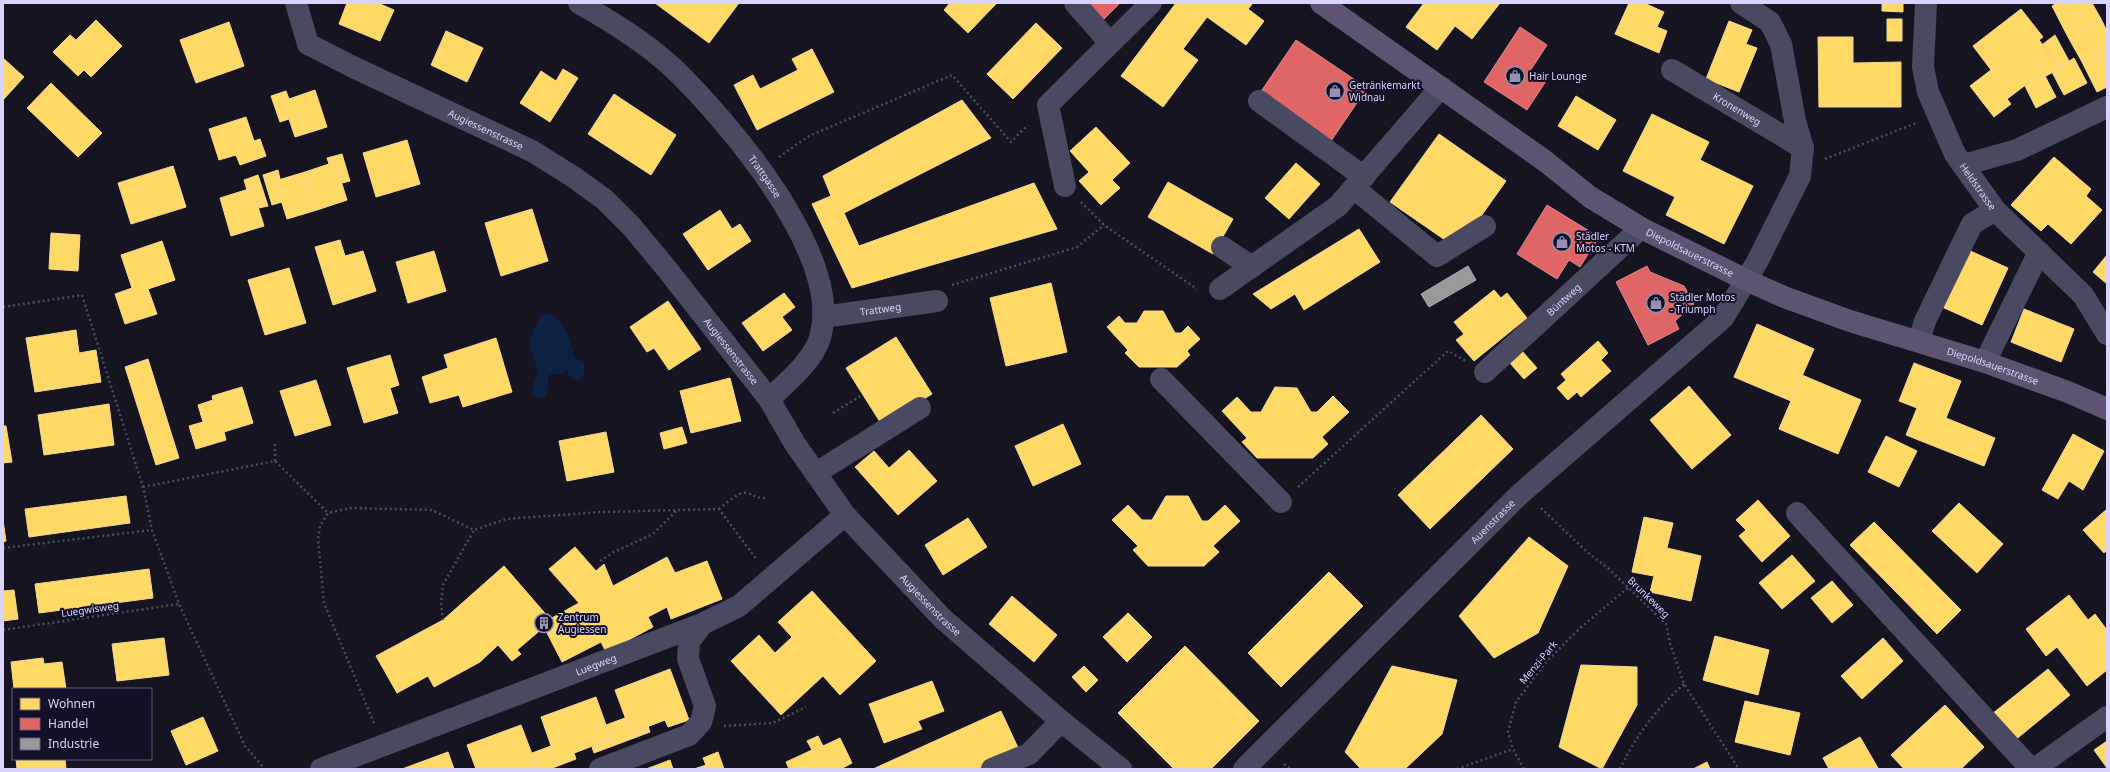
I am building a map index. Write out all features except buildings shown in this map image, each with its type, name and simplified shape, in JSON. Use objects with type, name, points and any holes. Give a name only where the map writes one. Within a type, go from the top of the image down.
[{"type":"main road","name":"Diepoldsauerstrasse","points":[[1329,5],[1440,87],[1545,161],[1590,197],[1641,228],[1746,280],[1784,297],[1843,318],[1985,362],[2068,392],[2107,409]]},
{"type":"street","name":"Augiessenstrasse","points":[[296,3],[308,44],[353,67],[532,151],[572,176],[604,199],[632,227],[666,268],[769,398],[795,444],[845,515],[943,619],[1061,721],[1121,769]]},
{"type":"street","name":"Trattgasse","points":[[579,3],[620,26],[672,68],[719,116],[762,169],[798,228],[819,278],[824,297],[824,317],[821,334],[815,348],[791,380],[769,398]]},
{"type":"street","points":[[1074,3],[1110,42]]},
{"type":"street","points":[[1065,186],[1048,105],[1151,3]]},
{"type":"street","points":[[1741,3],[1770,22],[1781,44],[1795,121],[1803,148]]},
{"type":"street","name":"Heldstrasse","points":[[1926,3],[1923,67],[1928,92],[1936,115],[1955,154],[1995,210],[2082,295],[2107,334]]},
{"type":"street","name":"Kronenweg","points":[[1672,70],[1803,148]]},
{"type":"street","points":[[1220,289],[1338,206],[1440,87]]},
{"type":"street","points":[[1259,101],[1359,182],[1437,256],[1484,226]]},
{"type":"street","points":[[1963,165],[2017,150],[2107,107]]},
{"type":"street","name":"Auenstrasse","points":[[1244,769],[1518,495],[1722,318],[1757,262],[1800,176],[1803,148]]},
{"type":"street","points":[[1919,341],[1925,322],[1972,224],[1995,210]]},
{"type":"street","name":"Büntweg","points":[[1485,372],[1641,228]]},
{"type":"street","points":[[1222,247],[1252,267]]},
{"type":"street","points":[[1985,362],[2038,252]]},
{"type":"street","name":"Trattweg","points":[[824,317],[937,301]]},
{"type":"street","points":[[1161,379],[1281,502]]},
{"type":"street","points":[[816,473],[920,408]]},
{"type":"street","points":[[1797,513],[2032,769],[2107,718]]},
{"type":"street","name":"Luegweg","points":[[327,766],[702,624],[739,606],[845,515]]},
{"type":"street","points":[[600,769],[689,735],[701,722],[705,706],[688,659],[689,642],[702,624]]},
{"type":"street","points":[[992,769],[1028,754],[1061,721]]},
{"type":"path","points":[[777,158],[809,136],[952,75],[1010,142],[1048,105]]},
{"type":"path","points":[[1803,148],[1824,160],[1936,115]]},
{"type":"path","points":[[1065,186],[1104,226],[1210,297],[1220,289]]},
{"type":"path","points":[[937,301],[943,287],[1077,247],[1104,226]]},
{"type":"path","points":[[3,307],[82,295],[143,487],[152,530],[179,604],[245,746],[265,769]]},
{"type":"path","points":[[1281,502],[1448,351],[1485,372]]},
{"type":"path","points":[[833,413],[862,395]]},
{"type":"path","points":[[275,442],[275,461],[328,513]]},
{"type":"path","points":[[143,487],[275,461]]},
{"type":"path","points":[[443,620],[443,585],[474,530],[506,519],[601,512],[719,509],[740,494],[747,493],[755,498],[766,498]]},
{"type":"path","name":"Brunkeweg","points":[[1540,507],[1587,552],[1629,587],[1666,624],[1670,643],[1684,684],[1739,769]]},
{"type":"path","points":[[382,744],[324,603],[318,539],[320,526],[328,513],[351,508],[432,510],[474,530]]},
{"type":"path","points":[[719,509],[761,564]]},
{"type":"path","points":[[600,561],[614,552],[654,534],[677,510]]},
{"type":"path","points":[[3,548],[152,530]]},
{"type":"path","name":"Menzi-Park","points":[[1524,769],[1513,749],[1508,732],[1516,702],[1546,662],[1575,633],[1629,587]]},
{"type":"path","name":"Luegwisweg","points":[[3,630],[179,604]]},
{"type":"path","points":[[1620,769],[1629,750],[1645,727],[1672,695],[1684,684]]},
{"type":"path","points":[[716,726],[773,723],[806,707]]},
{"type":"path","points":[[1457,769],[1513,749]]},
{"type":"water","points":[[547,313],[553,316],[563,326],[569,338],[575,358],[584,362],[584,376],[577,381],[570,378],[567,369],[559,374],[548,375],[548,389],[545,396],[537,398],[531,393],[538,371],[529,344],[533,330],[541,315]]},
{"type":"place","name":"Hair Lounge","points":[[1515,76]]},
{"type":"place","name":"Getränkemarkt Widnau","points":[[1335,91]]},
{"type":"place","name":"Städler Motos - KTM","points":[[1562,242]]},
{"type":"place","name":"Städler Motos - Triumph","points":[[1656,303]]},
{"type":"place","name":"Zentrum Augiessen","points":[[544,623]]}]
